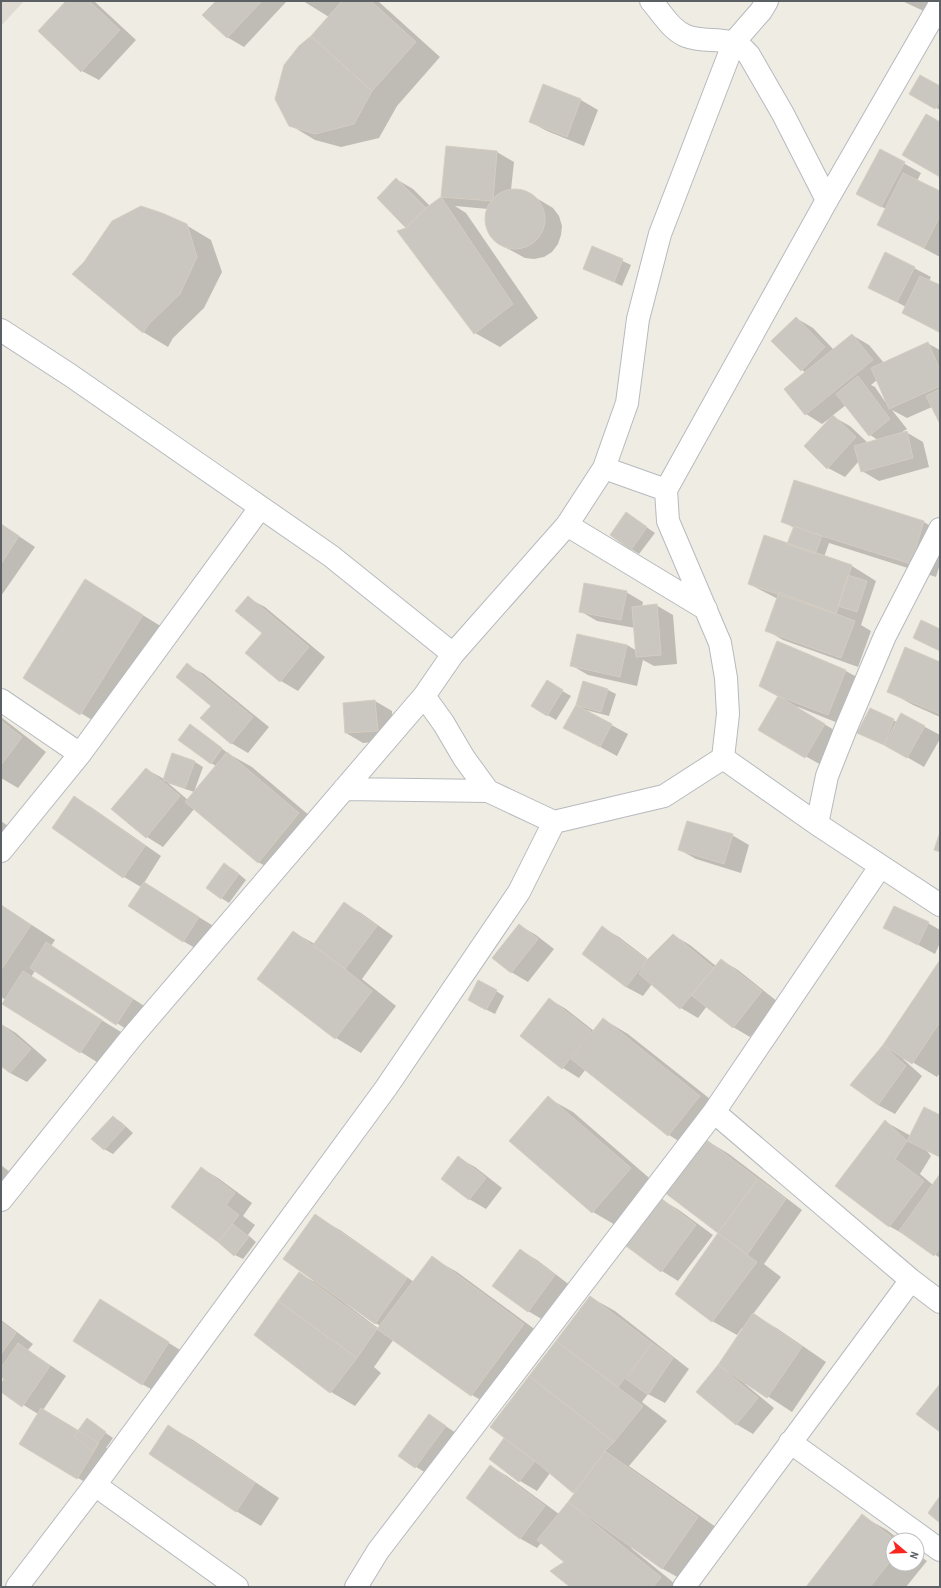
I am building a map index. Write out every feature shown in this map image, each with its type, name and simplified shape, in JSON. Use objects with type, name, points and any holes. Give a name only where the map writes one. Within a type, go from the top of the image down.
[{"type":"street","points":[[651,1],[675,30],[686,36],[734,42],[743,47],[783,114],[827,200]]},
{"type":"street","points":[[1,1200],[131,1038],[424,696],[453,654],[567,525],[604,468],[627,403],[638,320],[660,234],[734,42],[761,11],[767,1]]},
{"type":"street","points":[[723,758],[728,714],[726,678],[720,643],[668,520],[666,490],[827,200],[940,4]]},
{"type":"street","points":[[1,330],[331,556],[453,654]]},
{"type":"street","points":[[604,468],[666,490]]},
{"type":"street","points":[[1,851],[80,754],[260,508]]},
{"type":"street","points":[[567,525],[706,609]]},
{"type":"street","points":[[817,824],[827,776],[846,728],[885,636],[940,529]]},
{"type":"street","points":[[424,696],[444,724],[464,758],[488,791]]},
{"type":"street","points":[[1,700],[80,754]]},
{"type":"street","points":[[723,758],[880,867],[940,905]]},
{"type":"street","points":[[344,789],[488,791],[554,822],[664,796],[723,758]]},
{"type":"street","points":[[17,1587],[95,1485],[386,1088],[519,892],[554,822]]},
{"type":"street","points":[[356,1587],[378,1551],[714,1112],[880,867]]},
{"type":"street","points":[[714,1112],[911,1280],[940,1302]]},
{"type":"street","points":[[684,1587],[911,1280]]},
{"type":"street","points":[[790,1442],[940,1550]]},
{"type":"street","points":[[95,1485],[237,1587]]},
{"type":"shaded area","points":[[1,1],[24,1],[1,26]]},
{"type":"building","points":[[66,1],[89,1],[120,30],[81,72],[38,31]]},
{"type":"building","points":[[216,1],[262,1],[227,38],[202,15]]},
{"type":"building","points":[[342,1],[371,1],[416,42],[372,91],[311,36]]},
{"type":"building","points":[[311,36],[372,91],[354,124],[315,134],[289,126],[275,99],[284,65],[299,46]]},
{"type":"building","points":[[920,75],[940,86],[940,100],[935,109],[909,94]]},
{"type":"building","points":[[543,84],[581,99],[567,137],[529,122]]},
{"type":"building","points":[[926,114],[940,122],[940,177],[902,155]]},
{"type":"building","points":[[446,146],[497,151],[493,201],[441,197]]},
{"type":"building","points":[[880,149],[905,162],[881,207],[856,194]]},
{"type":"building","points":[[903,173],[940,191],[940,216],[924,248],[877,225]]},
{"type":"building","points":[[396,178],[426,208],[406,228],[377,198]]},
{"type":"building","points":[[515,189],[532,194],[540,202],[545,219],[540,236],[532,244],[515,249],[498,244],[490,236],[485,219],[490,202],[498,194]]},
{"type":"building","points":[[441,197],[513,304],[474,334],[397,231],[406,228],[426,208]]},
{"type":"building","points":[[141,206],[187,224],[197,257],[180,294],[149,324],[143,333],[72,274],[84,262],[112,221]]},
{"type":"building","points":[[592,246],[623,259],[614,282],[583,269]]},
{"type":"building","points":[[885,252],[915,267],[897,302],[868,288]]},
{"type":"building","points":[[920,276],[940,285],[940,332],[902,313]]},
{"type":"building","points":[[796,317],[825,347],[801,371],[771,341]]},
{"type":"building","points":[[852,334],[873,360],[805,415],[784,389]]},
{"type":"building","points":[[928,342],[940,370],[940,386],[889,409],[871,368]]},
{"type":"building","points":[[858,376],[890,419],[869,436],[836,394]]},
{"type":"building","points":[[940,389],[940,424],[926,396]]},
{"type":"building","points":[[833,415],[856,437],[827,469],[804,446]]},
{"type":"building","points":[[907,431],[913,458],[861,472],[854,446]]},
{"type":"building","points":[[794,480],[924,521],[911,564],[781,522]]},
{"type":"building","points":[[626,512],[647,527],[631,550],[610,535]]},
{"type":"building","points":[[1,524],[19,536],[1,564]]},
{"type":"building","points":[[794,526],[822,536],[815,554],[787,544]]},
{"type":"building","points":[[764,535],[852,565],[836,614],[748,584]]},
{"type":"building","points":[[848,575],[867,581],[857,612],[838,606]]},
{"type":"building","points":[[85,579],[143,615],[80,715],[23,678]]},
{"type":"building","points":[[584,583],[627,591],[621,620],[579,612]]},
{"type":"building","points":[[779,592],[855,621],[841,658],[765,631]]},
{"type":"building","points":[[248,596],[309,647],[280,682],[245,653],[262,633],[235,611]]},
{"type":"building","points":[[657,604],[661,655],[636,657],[632,607]]},
{"type":"building","points":[[921,620],[940,629],[940,651],[913,638]]},
{"type":"building","points":[[577,634],[627,645],[620,677],[570,666]]},
{"type":"building","points":[[777,641],[846,670],[828,715],[778,696],[759,686]]},
{"type":"building","points":[[905,647],[940,662],[940,714],[887,692]]},
{"type":"building","points":[[187,663],[253,717],[231,744],[200,718],[211,706],[176,677]]},
{"type":"building","points":[[547,680],[563,690],[547,716],[531,706]]},
{"type":"building","points":[[583,681],[608,689],[601,712],[576,705]]},
{"type":"building","points":[[778,696],[825,724],[805,758],[758,730]]},
{"type":"building","points":[[375,700],[378,731],[345,733],[343,703]]},
{"type":"building","points":[[576,705],[612,724],[600,747],[563,728]]},
{"type":"building","points":[[870,708],[894,719],[884,745],[857,733]]},
{"type":"building","points":[[901,713],[925,726],[907,758],[884,745]]},
{"type":"building","points":[[1,721],[22,737],[1,765]]},
{"type":"building","points":[[190,724],[222,748],[211,764],[178,740]]},
{"type":"building","points":[[227,752],[299,813],[258,863],[185,802]]},
{"type":"building","points":[[172,753],[195,761],[185,788],[163,780]]},
{"type":"building","points":[[146,768],[180,796],[146,838],[111,809]]},
{"type":"building","points":[[74,796],[145,846],[123,878],[52,828]]},
{"type":"building","points":[[687,821],[733,834],[724,864],[678,850]]},
{"type":"building","points":[[940,832],[940,852],[934,850]]},
{"type":"building","points":[[224,863],[239,874],[221,899],[206,888]]},
{"type":"building","points":[[144,882],[199,917],[183,942],[128,906]]},
{"type":"building","points":[[344,902],[377,926],[345,969],[313,945]]},
{"type":"building","points":[[1,905],[31,925],[1,970]]},
{"type":"building","points":[[894,906],[929,922],[918,945],[883,928]]},
{"type":"building","points":[[519,924],[538,939],[511,973],[492,958]]},
{"type":"building","points":[[602,926],[647,960],[626,987],[582,954]]},
{"type":"building","points":[[293,931],[372,991],[335,1039],[257,979]]},
{"type":"building","points":[[673,934],[714,968],[680,1009],[639,974],[647,960]]},
{"type":"building","points":[[46,942],[133,999],[116,1025],[30,968]]},
{"type":"building","points":[[721,959],[762,991],[733,1028],[691,995]]},
{"type":"building","points":[[940,960],[940,1022],[912,1064],[883,1045]]},
{"type":"building","points":[[23,971],[102,1020],[80,1053],[2,1004]]},
{"type":"building","points":[[478,980],[497,990],[486,1010],[468,1000]]},
{"type":"building","points":[[549,998],[591,1031],[562,1069],[520,1036]]},
{"type":"building","points":[[603,1018],[700,1096],[668,1136],[571,1059]]},
{"type":"building","points":[[1,1024],[31,1049],[10,1073],[1,1066]]},
{"type":"building","points":[[883,1045],[906,1066],[878,1105],[850,1085]]},
{"type":"building","points":[[548,1096],[631,1168],[592,1213],[509,1141]]},
{"type":"building","points":[[924,1107],[940,1115],[940,1157],[907,1141]]},
{"type":"building","points":[[113,1116],[125,1127],[104,1150],[91,1139]]},
{"type":"building","points":[[885,1120],[907,1141],[895,1159],[924,1181],[889,1227],[835,1186]]},
{"type":"building","points":[[704,1138],[758,1179],[718,1233],[664,1192]]},
{"type":"building","points":[[458,1156],[486,1178],[469,1200],[441,1179]]},
{"type":"building","points":[[201,1167],[235,1193],[226,1205],[239,1215],[218,1242],[171,1207]]},
{"type":"building","points":[[940,1174],[940,1248],[934,1256],[899,1231]]},
{"type":"building","points":[[758,1179],[786,1199],[747,1255],[718,1233]]},
{"type":"building","points":[[662,1199],[696,1225],[661,1272],[626,1246]]},
{"type":"building","points":[[315,1214],[407,1278],[375,1324],[283,1259]]},
{"type":"building","points":[[233,1224],[249,1237],[234,1256],[218,1242]]},
{"type":"building","points":[[718,1233],[757,1262],[712,1322],[675,1294]]},
{"type":"building","points":[[520,1249],[555,1275],[528,1312],[492,1286]]},
{"type":"building","points":[[432,1256],[524,1324],[471,1396],[377,1329]]},
{"type":"building","points":[[299,1272],[377,1329],[357,1358],[278,1301]]},
{"type":"building","points":[[590,1296],[652,1343],[618,1387],[556,1341]]},
{"type":"building","points":[[100,1299],[169,1342],[142,1385],[73,1341]]},
{"type":"building","points":[[278,1301],[357,1358],[330,1393],[254,1335]]},
{"type":"building","points":[[753,1313],[802,1347],[767,1398],[718,1365]]},
{"type":"building","points":[[1,1322],[16,1333],[1,1354]]},
{"type":"building","points":[[556,1341],[643,1406],[614,1442],[529,1376]]},
{"type":"building","points":[[18,1343],[50,1366],[22,1407],[1,1392],[1,1384],[4,1379],[1,1377],[1,1368]]},
{"type":"building","points":[[652,1343],[673,1358],[648,1395],[626,1379]]},
{"type":"building","points":[[718,1365],[758,1398],[736,1425],[696,1392]]},
{"type":"building","points":[[529,1376],[614,1442],[605,1451],[573,1493],[535,1461],[490,1427]]},
{"type":"building","points":[[940,1384],[940,1432],[916,1414]]},
{"type":"building","points":[[41,1408],[99,1443],[77,1479],[19,1444]]},
{"type":"building","points":[[429,1414],[446,1426],[415,1468],[398,1456]]},
{"type":"building","points":[[87,1418],[106,1432],[92,1451],[74,1436]]},
{"type":"building","points":[[168,1425],[255,1483],[236,1512],[149,1454]]},
{"type":"building","points":[[504,1438],[535,1461],[519,1482],[489,1459]]},
{"type":"building","points":[[605,1451],[698,1517],[662,1569],[568,1502]]},
{"type":"building","points":[[490,1465],[545,1506],[520,1539],[466,1498]]},
{"type":"building","points":[[940,1496],[940,1523],[928,1513]]},
{"type":"building","points":[[568,1502],[661,1577],[653,1587],[570,1587],[550,1571],[564,1562],[537,1540]]},
{"type":"building","points":[[862,1514],[885,1532],[885,1568],[870,1587],[806,1587]]}]
